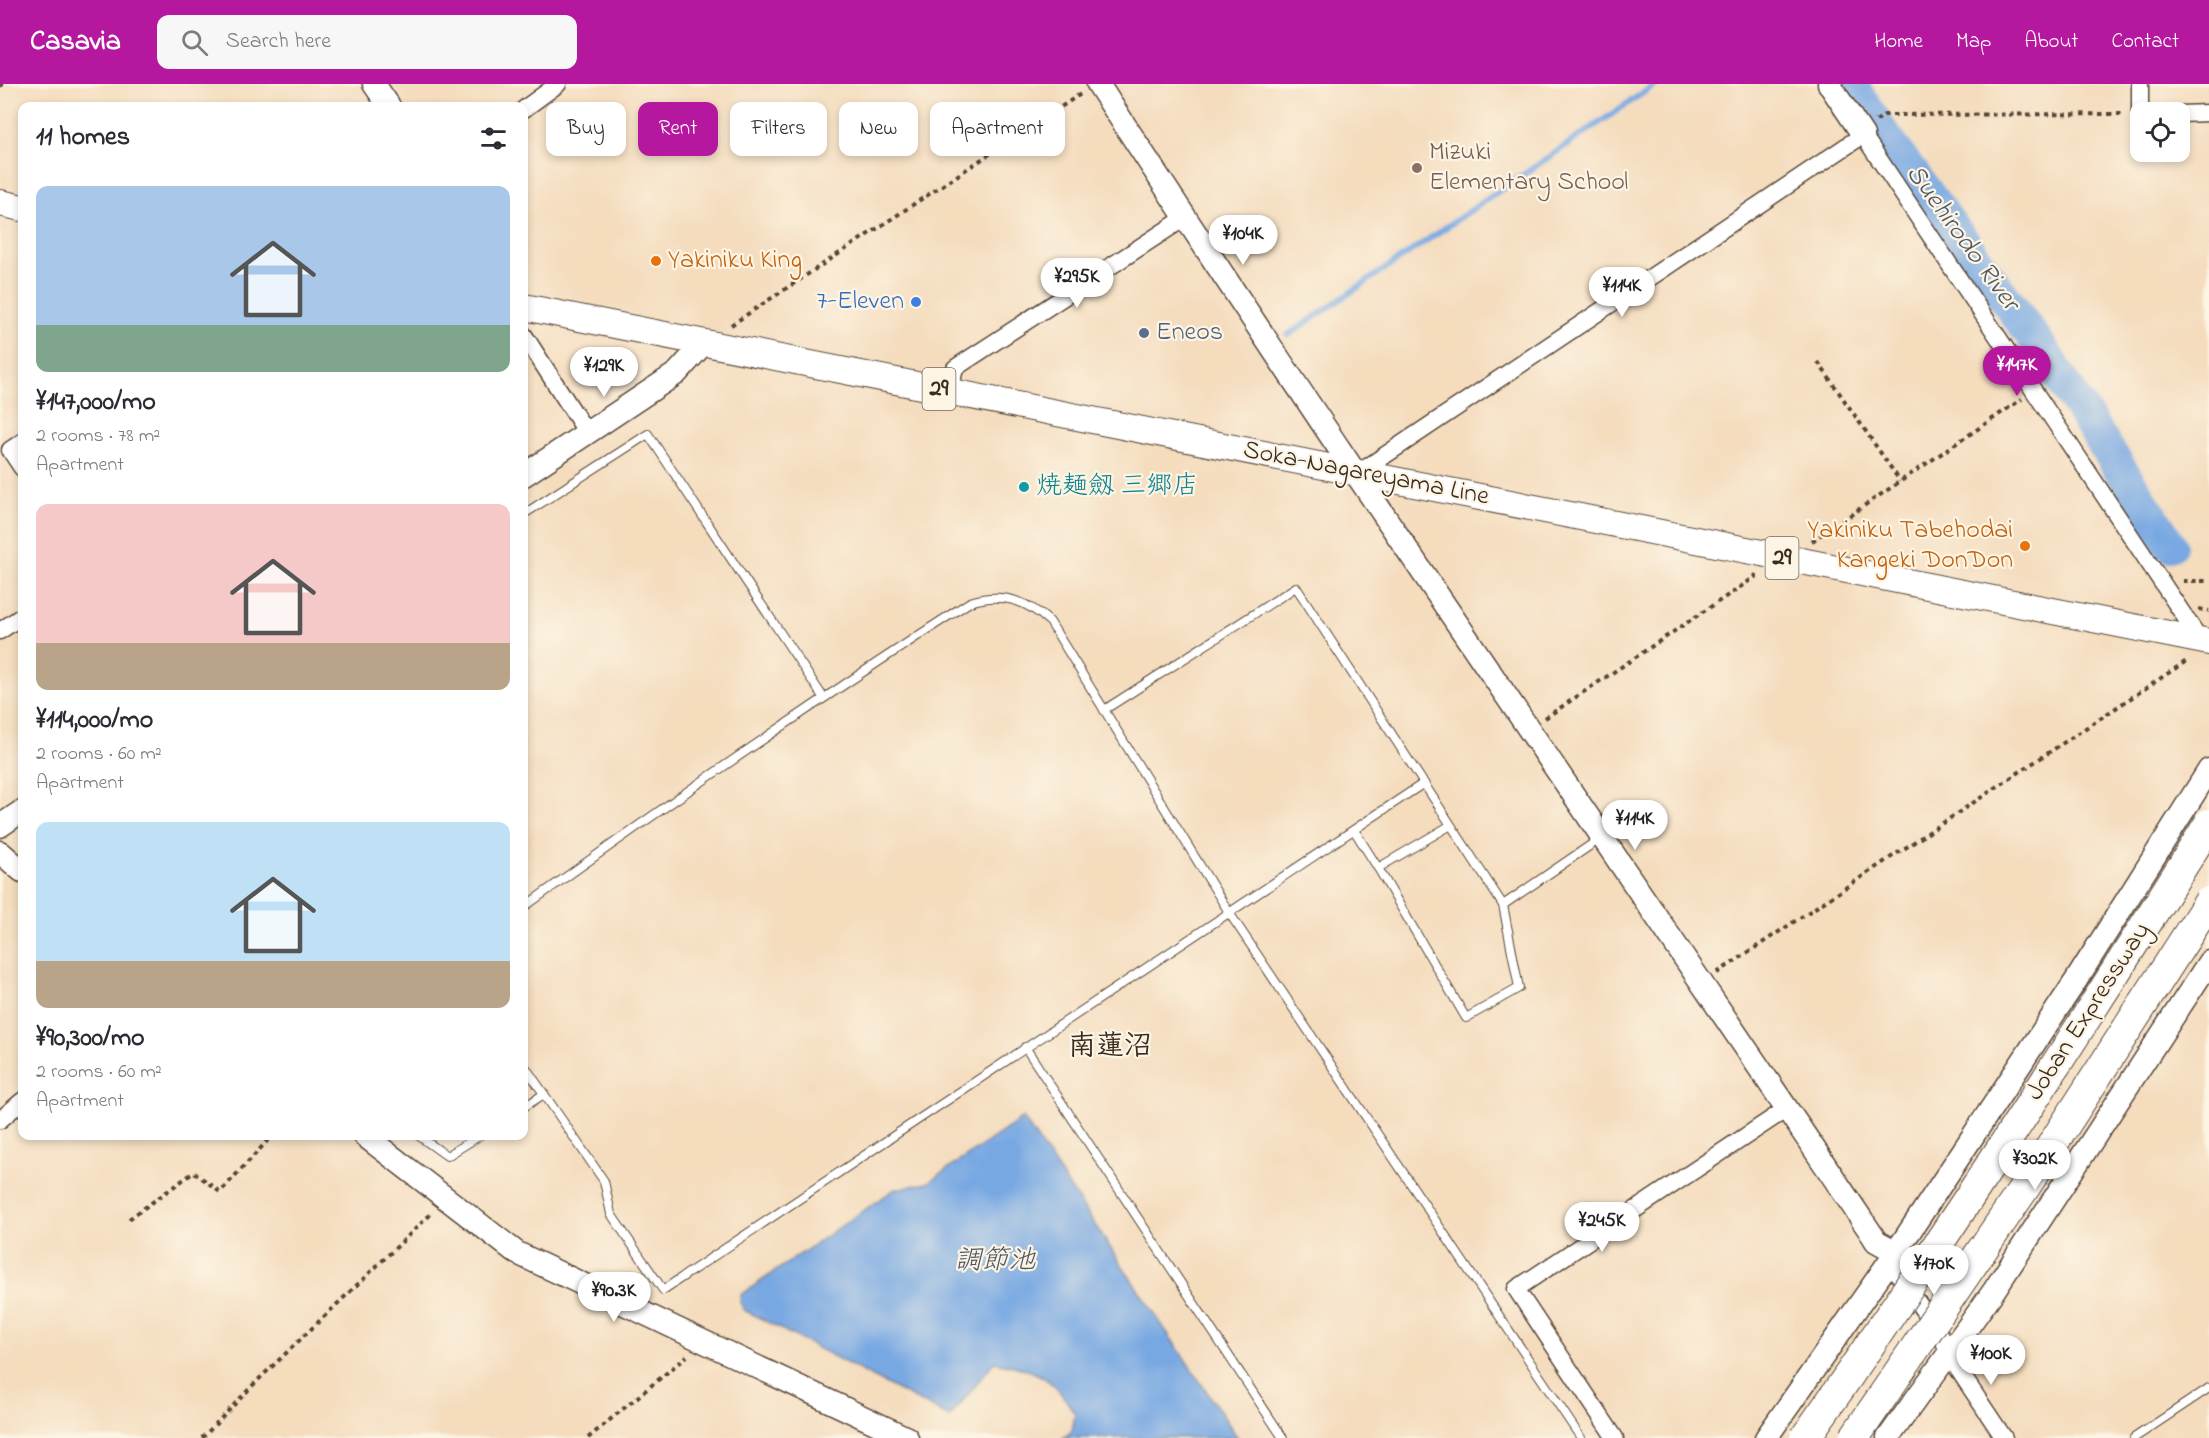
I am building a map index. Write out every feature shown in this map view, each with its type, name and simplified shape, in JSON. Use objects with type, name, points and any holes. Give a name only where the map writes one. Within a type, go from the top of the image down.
[{"type":"highway","name":"Joban Expressway","points":[[1805,1438],[1987,1171],[2209,824]]},
{"type":"highway","name":"Joban Expressway","points":[[1854,1438],[2025,1187],[2209,902]]},
{"type":"main road","points":[[0,203],[18,207]]},
{"type":"main road","name":"Soka-Nagareyama Line","points":[[528,308],[1774,556],[2202,646]]},
{"type":"street","points":[[374,84],[386,102]]},
{"type":"street","points":[[528,106],[558,84]]},
{"type":"street","points":[[1829,84],[2202,646]]},
{"type":"street","points":[[2140,84],[2140,102]]},
{"type":"street","points":[[1092,87],[1186,217],[1601,838],[1788,1108],[1876,1241],[1893,1257],[1950,1350],[1959,1369],[2004,1438]]},
{"type":"street","points":[[2190,114],[2209,113]]},
{"type":"street","points":[[1358,472],[1863,135]]},
{"type":"street","points":[[950,391],[955,368],[1186,217]]},
{"type":"street","points":[[528,341],[587,433]]},
{"type":"street","points":[[528,472],[677,374],[704,343]]},
{"type":"street","points":[[18,445],[10,450],[18,462]]},
{"type":"street","points":[[0,631],[18,619]]},
{"type":"street","points":[[1766,1438],[1893,1257],[2075,982],[2209,770]]},
{"type":"street","points":[[0,826],[18,814]]},
{"type":"street","points":[[0,852],[18,868]]},
{"type":"street","points":[[1888,1438],[1993,1293],[2209,962]]},
{"type":"street","points":[[0,1120],[18,1104]]},
{"type":"street","points":[[1615,1438],[1516,1289],[1788,1108]]},
{"type":"street","points":[[370,1140],[517,1253],[907,1438]]},
{"type":"lane","points":[[528,511],[648,434],[823,697]]},
{"type":"lane","points":[[1104,710],[1296,587],[1503,905],[1519,988],[1466,1018],[1354,830]]},
{"type":"lane","points":[[528,904],[691,787],[823,697],[970,602],[984,597],[1000,598],[1018,601],[1034,608],[1050,622],[1230,914],[1581,1438]]},
{"type":"lane","points":[[528,1071],[604,1181],[611,1214],[663,1290],[1424,783]]},
{"type":"lane","points":[[1378,868],[1451,825]]},
{"type":"lane","points":[[1503,905],[1601,838]]},
{"type":"lane","points":[[1025,1047],[1283,1438]]},
{"type":"lane","points":[[528,1104],[544,1094]]},
{"type":"lane","points":[[425,1140],[447,1156],[473,1140]]},
{"type":"lane","points":[[2133,1438],[2209,1388]]},
{"type":"path","points":[[704,343],[1092,87]]},
{"type":"path","points":[[1884,115],[2130,114]]},
{"type":"path","points":[[1818,362],[1900,481]]},
{"type":"path","points":[[1528,729],[1755,578],[1774,556],[1900,481],[2034,391]]},
{"type":"path","points":[[1702,983],[2202,646]]},
{"type":"path","points":[[129,1219],[195,1172],[220,1192],[268,1140]]},
{"type":"path","points":[[202,1438],[256,1382],[447,1198]]},
{"type":"path","points":[[588,1438],[704,1342]]},
{"type":"water","name":"調節池","points":[[1023,1118],[1238,1438],[1063,1438],[1072,1431],[1075,1414],[1059,1391],[1033,1372],[994,1362],[950,1417],[744,1310],[740,1302],[741,1295],[895,1189],[927,1183]]},
{"type":"waterway","points":[[1288,335],[1656,84]]},
{"type":"waterway","name":"Suehirodo River","points":[[1850,84],[1883,134],[2037,342],[2170,545]]},
{"type":"place","name":"Mizuki Elementary School","points":[[1417,168]]},
{"type":"place","name":"Yakiniku King","points":[[656,261]]},
{"type":"place","name":"7-Eleven","points":[[916,302]]},
{"type":"place","name":"Eneos","points":[[1144,333]]},
{"type":"place","name":"焼麺劔 三郷店","points":[[1024,487]]},
{"type":"place","name":"Yakiniku Tabehodai Kangeki DonDon","points":[[2025,546]]},
{"type":"district","name":"南蓮沼","points":[[1110,1047]]}]
